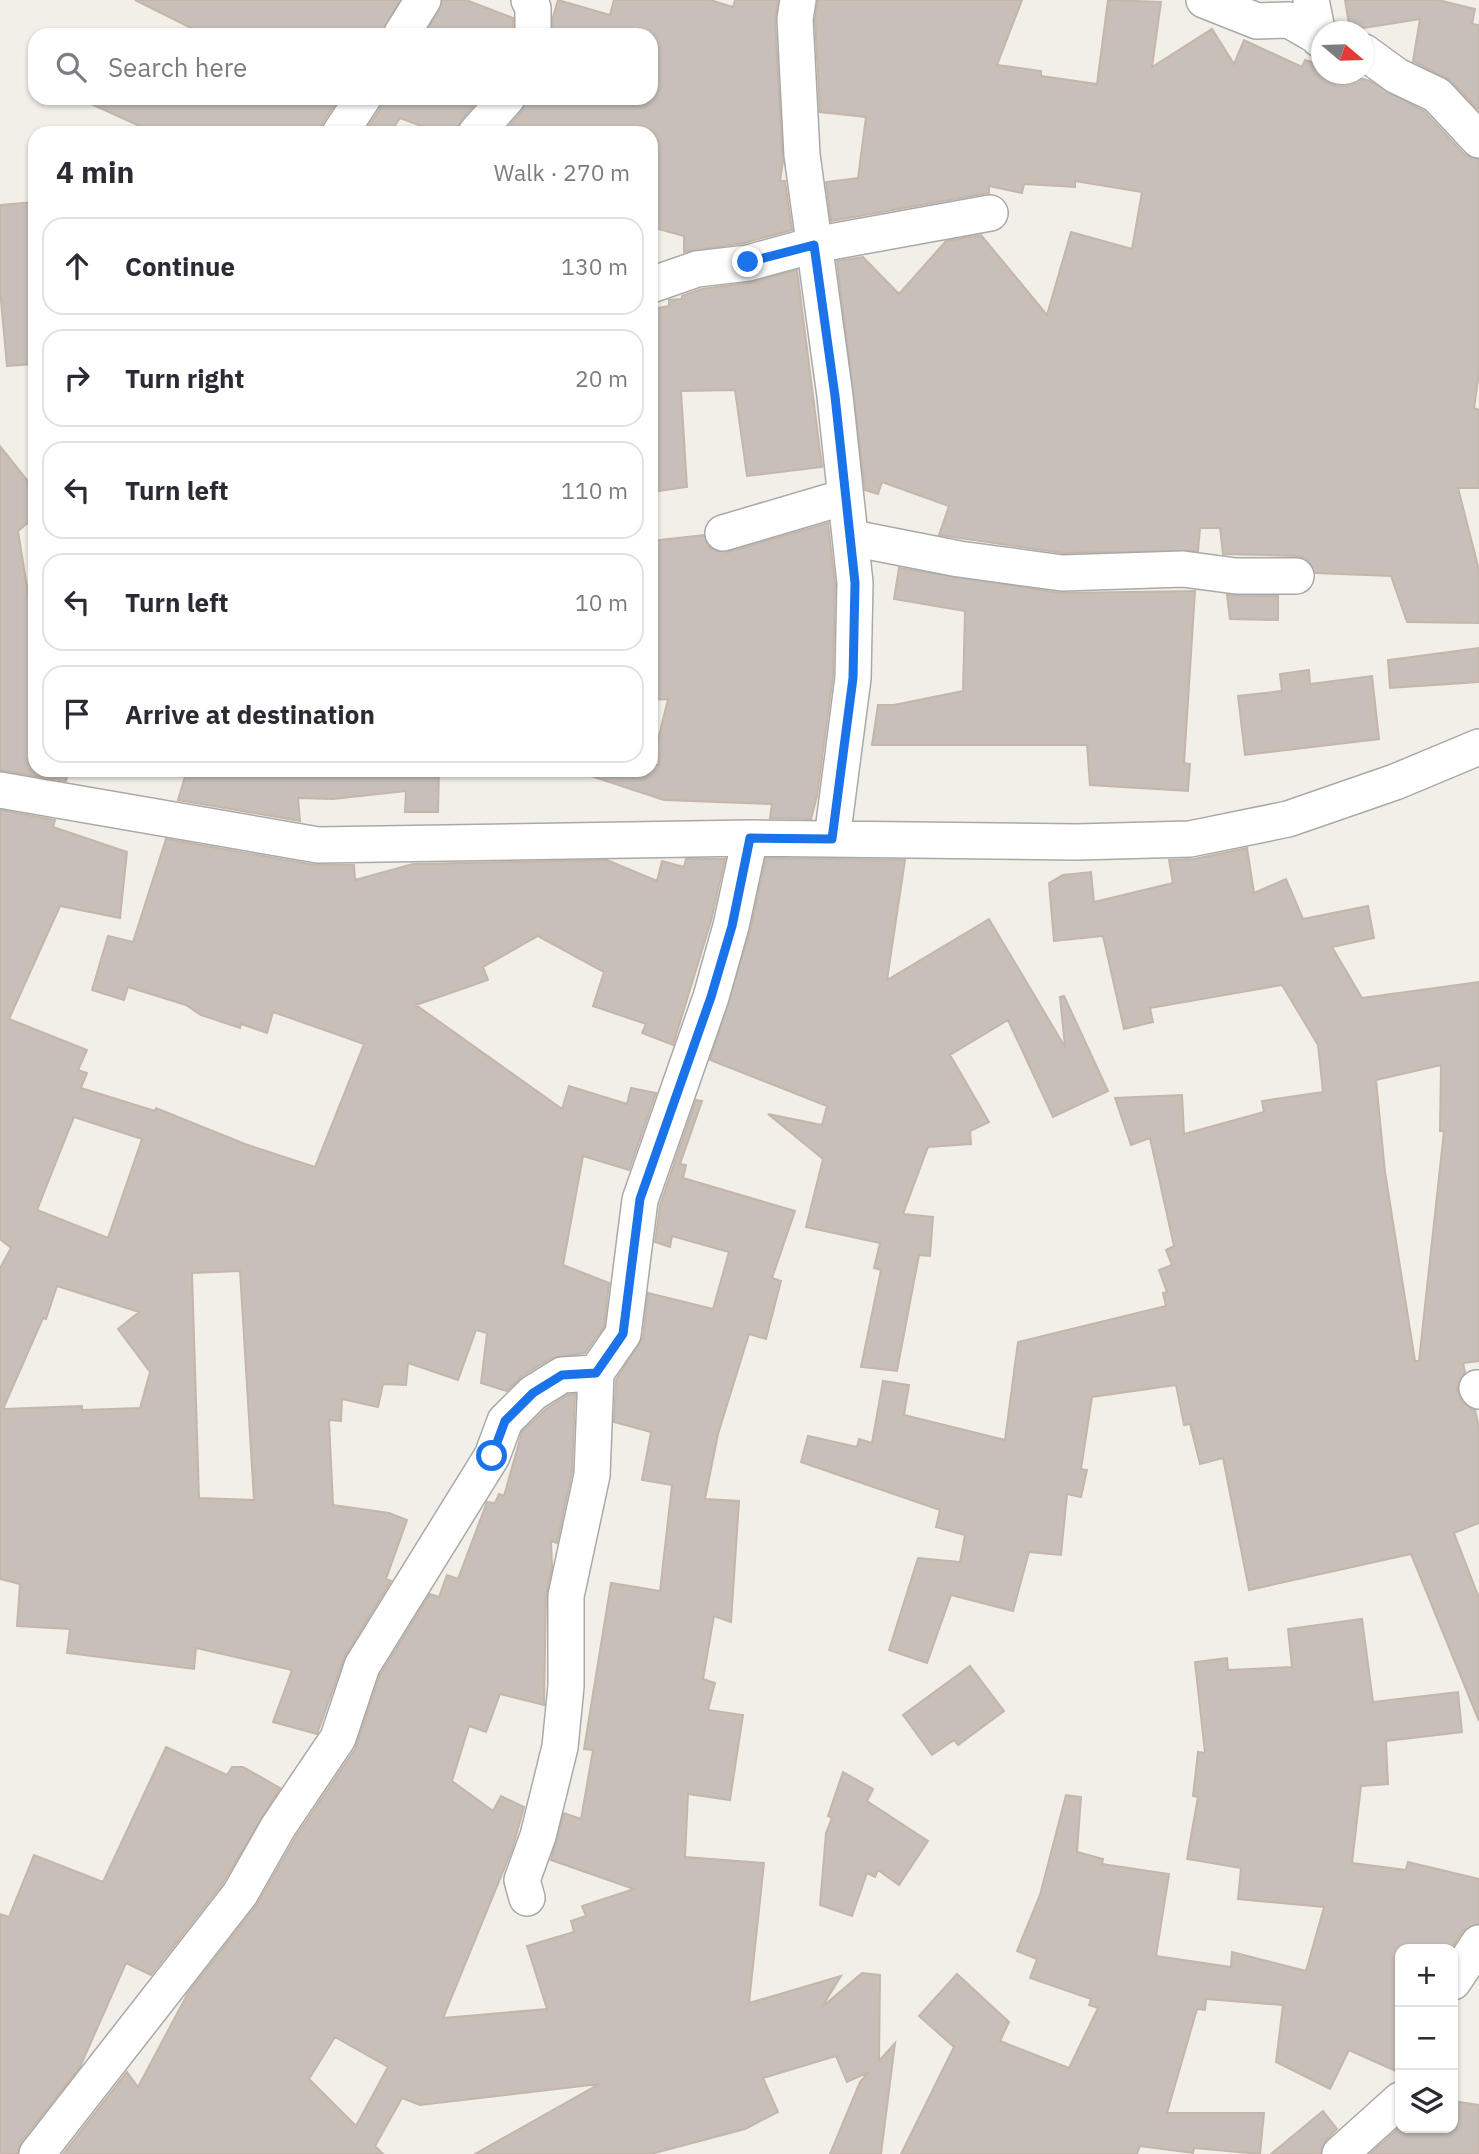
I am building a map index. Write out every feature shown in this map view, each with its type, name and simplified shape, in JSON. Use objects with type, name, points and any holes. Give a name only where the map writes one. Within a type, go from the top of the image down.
[{"type":"street","points":[[405,28],[423,0]]},
{"type":"street","points":[[529,0],[533,8],[533,28]]},
{"type":"street","points":[[798,0],[795,19],[802,155],[852,538],[853,678],[832,839]]},
{"type":"street","points":[[1205,0],[1257,22],[1289,20],[1311,33]]},
{"type":"street","points":[[1311,0],[1316,21]]},
{"type":"street","points":[[1374,60],[1397,76],[1437,94],[1479,140]]},
{"type":"street","points":[[345,126],[358,105]]},
{"type":"street","points":[[482,126],[501,105]]},
{"type":"street","points":[[658,283],[697,269],[748,262],[814,245],[990,214]]},
{"type":"street","points":[[723,533],[845,497]]},
{"type":"street","points":[[852,538],[959,559],[1062,573],[1183,569],[1236,576],[1296,576]]},
{"type":"street","points":[[0,790],[318,845],[750,838],[1077,842],[1190,839],[1288,819],[1395,782],[1479,747]]},
{"type":"street","points":[[527,1898],[522,1880],[538,1836],[561,1746],[566,1686],[566,1596],[592,1475],[596,1373],[623,1334],[640,1199],[711,997],[732,926],[750,838]]},
{"type":"street","points":[[37,2154],[110,2057],[159,2002],[240,1894],[278,1827],[338,1738],[362,1666],[492,1456],[505,1421],[533,1393],[562,1375],[596,1373]]},
{"type":"street","points":[[1458,1974],[1479,1943]]},
{"type":"street","points":[[1340,2154],[1395,2104]]},
{"type":"building","points":[[135,0],[399,1],[385,28],[191,28]]},
{"type":"building","points":[[443,0],[466,0],[513,18],[513,28],[429,28]]},
{"type":"building","points":[[558,0],[610,15],[614,0],[710,0],[733,7],[735,0],[778,0],[775,20],[783,161],[780,181],[785,181],[792,230],[744,243],[684,252],[684,236],[658,229],[658,126],[509,126],[524,105],[658,105],[658,28],[553,28]]},
{"type":"building","points":[[818,0],[1022,0],[997,65],[1041,71],[1041,76],[1097,84],[1108,0],[1161,2],[1152,67],[1212,29],[1234,64],[1244,40],[1302,67],[1305,60],[1311,62],[1311,84],[1374,83],[1425,112],[1464,154],[1479,160],[1479,373],[1474,408],[1479,410],[1479,488],[1458,488],[1479,570],[1479,623],[1407,622],[1391,576],[1315,573],[1307,559],[1297,556],[1223,554],[1220,528],[1200,528],[1198,551],[1063,553],[939,535],[949,506],[882,482],[878,494],[865,490],[837,261],[863,257],[899,294],[946,241],[981,235],[1047,315],[1071,232],[1132,249],[1142,192],[1075,181],[1075,187],[1024,184],[1022,193],[989,186],[989,193],[831,221],[826,182],[858,178],[866,117],[820,112],[815,20]]},
{"type":"building","points":[[1345,0],[1438,0],[1475,9],[1472,24],[1479,25],[1479,111],[1451,81],[1413,61],[1420,19],[1374,26],[1374,21],[1348,21]]},
{"type":"building","points":[[93,105],[334,105],[322,126],[140,126]]},
{"type":"building","points":[[381,105],[474,105],[459,126],[421,126],[400,118],[395,126],[369,126]]},
{"type":"building","points":[[28,203],[28,364],[7,366],[0,290],[0,205]]},
{"type":"building","points":[[797,270],[822,467],[747,476],[735,390],[681,391],[687,487],[658,491],[658,308],[669,306],[669,300],[682,299],[682,296],[702,289],[753,282]]},
{"type":"building","points":[[0,446],[28,481],[28,523],[18,531],[28,593],[28,775],[0,770]]},
{"type":"building","points":[[828,523],[835,584],[833,676],[817,796],[811,819],[770,818],[772,804],[664,800],[594,777],[658,777],[658,740],[668,699],[658,700],[658,540],[704,535],[710,548],[728,552]]},
{"type":"building","points":[[899,568],[1060,593],[1195,591],[1184,763],[1190,764],[1188,791],[1090,785],[1087,745],[872,745],[878,705],[894,705],[963,691],[965,611],[894,599]]},
{"type":"building","points":[[1227,595],[1278,596],[1278,620],[1230,619]]},
{"type":"building","points":[[1479,648],[1479,682],[1390,688],[1388,660]]},
{"type":"building","points":[[1309,670],[1310,684],[1372,676],[1379,739],[1245,755],[1238,696],[1282,691],[1280,674]]},
{"type":"building","points":[[42,777],[67,777],[66,781]]},
{"type":"building","points":[[185,777],[439,777],[438,812],[405,812],[406,791],[333,799],[298,798],[300,821],[178,800]]},
{"type":"building","points":[[0,810],[55,820],[53,827],[127,852],[120,918],[60,906],[9,1019],[87,1050],[78,1070],[87,1073],[81,1088],[155,1111],[156,1108],[245,1144],[315,1167],[364,1044],[273,1012],[267,1033],[241,1024],[240,1028],[201,1015],[186,1005],[128,987],[124,1000],[92,990],[108,936],[133,942],[166,839],[315,865],[354,865],[355,880],[413,864],[607,860],[657,881],[662,861],[684,867],[686,859],[725,859],[711,921],[673,1045],[642,1033],[646,1024],[593,1006],[604,972],[538,936],[483,967],[488,980],[416,1005],[562,1109],[569,1086],[627,1104],[631,1088],[656,1093],[629,1170],[583,1156],[563,1265],[609,1283],[604,1327],[585,1353],[551,1358],[522,1376],[507,1391],[481,1383],[487,1333],[476,1330],[458,1380],[408,1363],[406,1385],[383,1384],[378,1407],[342,1399],[341,1421],[329,1420],[333,1505],[389,1513],[407,1520],[386,1579],[391,1581],[345,1656],[317,1734],[273,1722],[292,1670],[196,1648],[194,1669],[67,1653],[70,1629],[17,1626],[20,1584],[0,1579],[0,1268],[11,1248],[0,1239]],"holes":[[[74,1117],[142,1139],[108,1238],[37,1210]],[[240,1271],[254,1500],[199,1498],[192,1273]],[[57,1286],[139,1312],[118,1329],[150,1372],[140,1408],[82,1410],[82,1406],[3,1409],[43,1318],[46,1319]]]},
{"type":"building","points":[[1247,848],[1254,893],[1286,879],[1303,919],[1368,906],[1374,938],[1332,947],[1362,998],[1479,982],[1479,1361],[1463,1363],[1465,1372],[1457,1389],[1462,1402],[1475,1410],[1479,1428],[1479,1523],[1454,1533],[1479,1598],[1479,1721],[1411,1554],[1249,1590],[1223,1458],[1200,1464],[1190,1424],[1184,1425],[1176,1385],[1092,1397],[1081,1469],[1087,1470],[1081,1497],[1067,1494],[1061,1555],[1029,1552],[1013,1611],[951,1595],[927,1663],[889,1650],[918,1558],[960,1562],[965,1535],[936,1527],[940,1510],[801,1462],[808,1436],[857,1447],[859,1439],[872,1443],[883,1381],[909,1385],[904,1415],[1005,1440],[1018,1342],[1166,1306],[1163,1293],[1167,1292],[1159,1270],[1172,1265],[1166,1250],[1174,1246],[1150,1138],[1131,1145],[1115,1098],[1182,1095],[1184,1134],[1264,1112],[1262,1101],[1323,1092],[1318,1045],[1282,985],[1150,1008],[1153,1022],[1124,1029],[1103,936],[1054,941],[1049,883],[1063,875],[1091,872],[1094,902],[1173,883],[1169,860],[1194,859]],"holes":[[[1441,1065],[1440,1131],[1444,1131],[1419,1361],[1415,1361],[1385,1172],[1376,1080]]]},
{"type":"building","points":[[766,858],[905,860],[887,980],[989,919],[1065,1047],[1060,997],[1064,996],[1108,1091],[1053,1117],[1008,1020],[950,1055],[989,1122],[970,1131],[971,1144],[928,1147],[903,1214],[933,1217],[930,1256],[919,1255],[897,1371],[861,1367],[881,1270],[874,1268],[880,1243],[806,1227],[823,1159],[768,1114],[822,1125],[827,1106],[710,1060],[750,931]]},
{"type":"building","points":[[696,1100],[702,1101],[680,1164],[686,1165],[683,1178],[795,1211],[772,1278],[781,1281],[766,1339],[749,1334],[718,1434],[705,1499],[739,1501],[731,1622],[714,1616],[703,1679],[715,1683],[708,1710],[743,1715],[730,1800],[688,1794],[685,1857],[764,1863],[749,2003],[841,1976],[822,2007],[862,1973],[880,1975],[879,2061],[895,2043],[881,2154],[830,2154],[860,2082],[869,2072],[847,2082],[836,2056],[763,2078],[778,2112],[745,2129],[651,2154],[475,2154],[599,2084],[420,2105],[402,2098],[375,2146],[383,2154],[63,2154],[127,2072],[138,2087],[188,1993],[256,1906],[295,1838],[355,1749],[380,1675],[430,1594],[439,1597],[447,1575],[458,1579],[487,1502],[495,1503],[499,1494],[504,1496],[522,1432],[546,1409],[568,1395],[575,1394],[572,1472],[557,1543],[551,1541],[552,1567],[546,1596],[544,1705],[500,1694],[486,1732],[469,1726],[452,1781],[493,1811],[501,1796],[524,1807],[513,1847],[443,2018],[547,2009],[527,1946],[574,1932],[571,1921],[586,1916],[582,1906],[634,1889],[551,1860],[564,1813],[581,1819],[593,1750],[584,1749],[611,1583],[660,1591],[672,1485],[642,1480],[651,1432],[614,1422],[616,1380],[643,1337],[648,1293],[713,1309],[729,1252],[672,1236],[670,1247],[655,1242],[660,1205]],"holes":[[[335,2037],[388,2067],[356,2126],[309,2079]]]},
{"type":"building","points":[[1362,1619],[1373,1702],[1458,1692],[1462,1732],[1386,1741],[1388,1784],[1361,1786],[1352,1863],[1406,1870],[1408,1862],[1479,1879],[1479,1923],[1463,1931],[1454,1944],[1395,1944],[1395,2071],[1349,2050],[1330,2089],[1276,2062],[1283,2005],[1206,1999],[1205,2010],[1197,2009],[1167,2113],[1264,2113],[1260,2154],[1194,2148],[1193,2153],[1140,2146],[1137,2154],[901,2154],[954,2047],[919,2016],[957,1974],[1009,2022],[1000,2041],[1069,2068],[1098,2008],[1089,2005],[1091,1999],[1030,1978],[1037,1959],[1017,1951],[1040,1895],[1066,1795],[1081,1797],[1077,1852],[1103,1859],[1102,1864],[1169,1874],[1156,1956],[1231,1967],[1232,1952],[1306,1971],[1324,1907],[1238,1899],[1241,1868],[1187,1859],[1198,1797],[1193,1796],[1198,1752],[1205,1753],[1195,1662],[1227,1658],[1228,1670],[1292,1667],[1288,1629]]},
{"type":"building","points":[[970,1666],[1004,1711],[958,1745],[954,1740],[932,1755],[903,1715]]},
{"type":"building","points":[[166,1747],[227,1775],[232,1767],[243,1767],[280,1788],[223,1883],[151,1975],[126,1963],[80,2067],[21,2142],[17,2154],[0,2154],[0,1914],[9,1917],[34,1855],[103,1882]]},
{"type":"building","points":[[843,1772],[873,1789],[867,1801],[928,1841],[899,1885],[878,1870],[875,1877],[867,1873],[852,1916],[820,1905],[826,1833],[832,1818],[828,1816]]},
{"type":"building","points":[[1458,2102],[1479,2105],[1479,2154],[1370,2154],[1395,2132],[1458,2133]]},
{"type":"building","points":[[1323,2111],[1337,2129],[1326,2140],[1320,2154],[1271,2154]]},
{"type":"route","points":[[492,1456],[505,1421],[533,1393],[562,1375],[596,1373],[623,1334],[640,1199],[711,997],[732,926],[750,838],[832,839],[853,678],[855,583],[835,396],[814,245],[748,262]]}]
